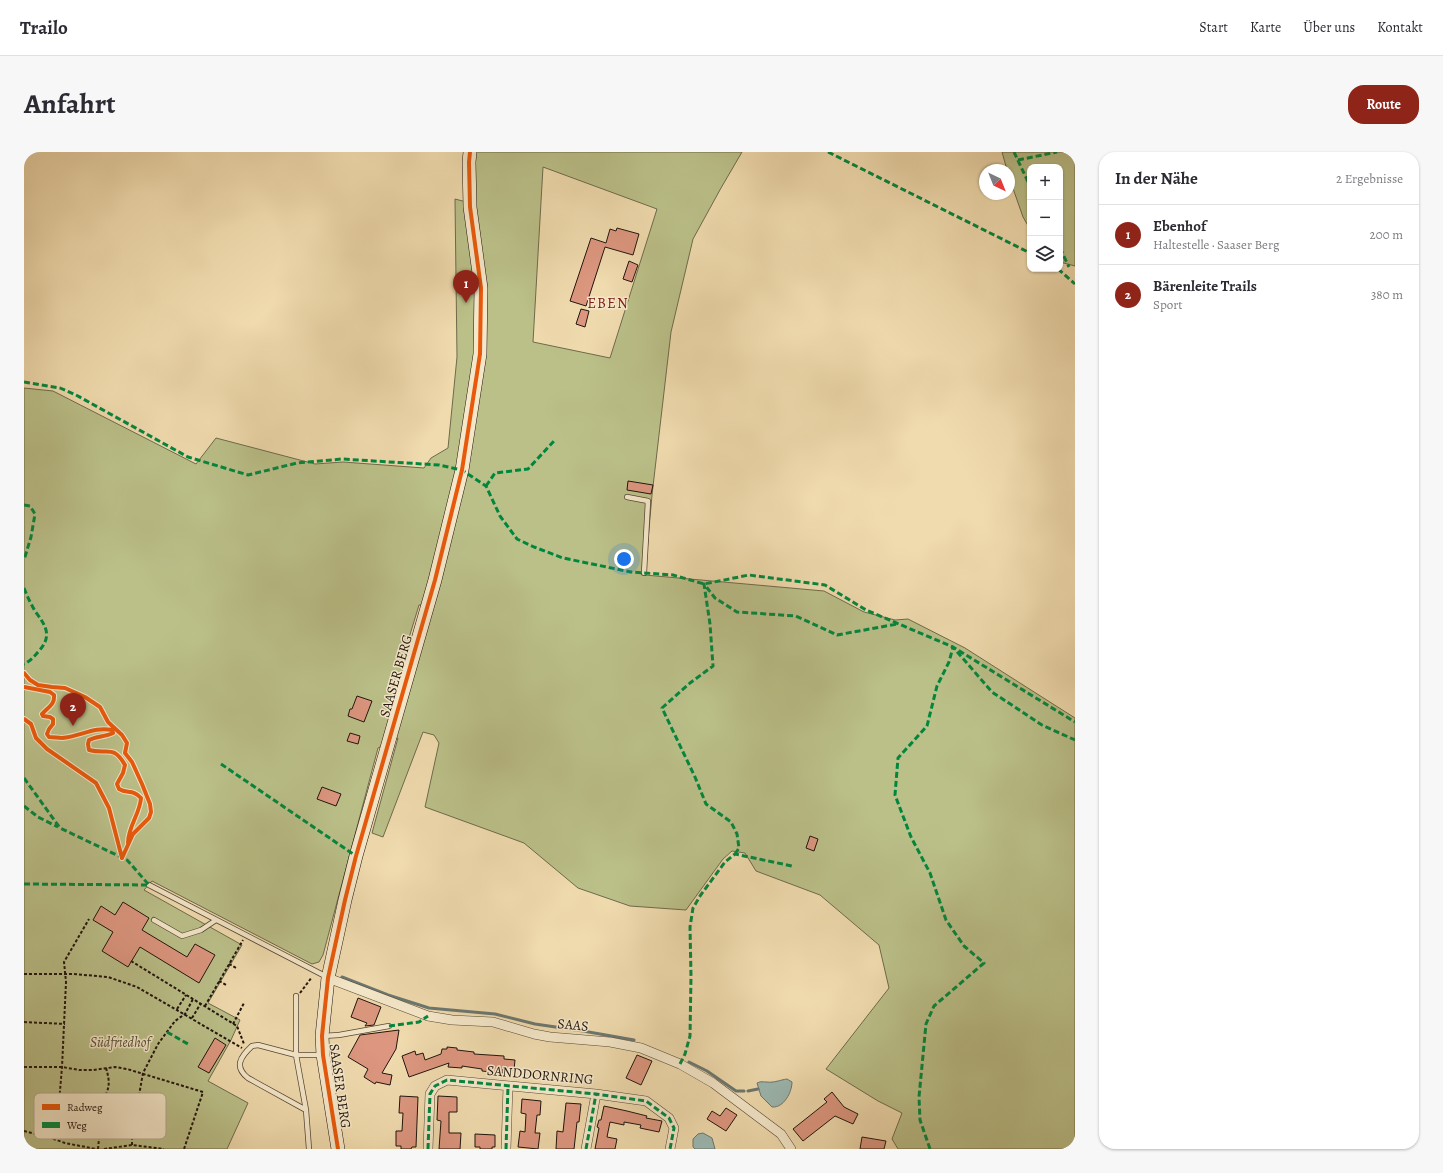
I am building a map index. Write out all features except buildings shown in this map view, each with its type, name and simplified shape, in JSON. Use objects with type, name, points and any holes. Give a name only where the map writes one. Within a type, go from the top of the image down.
[{"type":"street","name":"SAASER BERG","points":[[338,1149],[323,1055],[322,1036],[328,978],[356,856],[435,580],[462,470],[480,354],[481,288],[470,207],[470,152]]},
{"type":"street","name":"SAAS","points":[[328,978],[428,1016],[452,1020],[493,1022],[534,1034],[610,1042],[641,1048],[680,1064],[713,1083],[781,1134],[791,1149]]},
{"type":"street","name":"SANDDORNRING","points":[[428,1149],[430,1094],[435,1086],[447,1080],[596,1094],[646,1101],[669,1118],[674,1128],[670,1149]]},
{"type":"street","points":[[506,1149],[508,1086]]},
{"type":"street","points":[[586,1149],[596,1094]]},
{"type":"lane","points":[[627,498],[648,501],[644,573]]},
{"type":"lane","points":[[149,885],[328,978]]},
{"type":"lane","points":[[154,920],[182,936],[201,930],[216,920]]},
{"type":"lane","points":[[296,996],[296,1056],[306,1110],[309,1149]]},
{"type":"lane","points":[[322,1036],[340,1035],[389,1026]]},
{"type":"lane","points":[[306,1110],[248,1078],[241,1072],[239,1066],[246,1050],[252,1046],[258,1045],[296,1056],[323,1055]]},
{"type":"path","points":[[60,1093],[65,1024],[64,962],[89,920]]},
{"type":"path","points":[[205,1006],[245,936]]},
{"type":"path","points":[[131,961],[237,1026],[246,1050]]},
{"type":"path","points":[[229,964],[236,968]]},
{"type":"path","points":[[296,996],[316,972]]},
{"type":"path","points":[[24,974],[74,974],[108,977],[137,987],[178,1009],[246,1050]]},
{"type":"path","points":[[219,981],[226,985]]},
{"type":"path","points":[[178,1009],[186,995]]},
{"type":"path","points":[[139,1093],[143,1073],[158,1044],[175,1020],[185,1014],[193,999]]},
{"type":"path","points":[[192,1018],[200,1003]]},
{"type":"path","points":[[233,1024],[244,1003]]},
{"type":"path","points":[[24,1022],[65,1024]]},
{"type":"path","points":[[24,1067],[62,1067],[79,1070],[121,1068],[143,1073],[203,1092],[184,1149]]},
{"type":"path","points":[[106,1068],[110,1081],[107,1093]]},
{"type":"path","points":[[24,1131],[34,1134]]},
{"type":"path","points":[[54,1139],[65,1143],[97,1149],[98,1139]]},
{"type":"path","points":[[132,1139],[132,1145]]},
{"type":"path","points":[[104,1149],[132,1145],[164,1149]]},
{"type":"green space","name":"Südfriedhof","points":[[476,152],[742,152],[693,239],[671,332],[652,495],[645,575],[824,591],[864,612],[895,620],[908,619],[965,648],[1075,718],[1075,1149],[898,1149],[892,1139],[902,1113],[878,1101],[826,1069],[889,988],[879,945],[820,895],[756,871],[745,853],[732,851],[723,859],[686,910],[630,906],[578,888],[524,843],[425,807],[439,743],[434,735],[423,732],[383,837],[372,833],[398,738],[378,748],[323,955],[319,962],[312,964],[152,881],[144,890],[242,945],[208,1003],[240,1020],[231,1040],[208,1081],[248,1103],[227,1149],[24,1149],[24,388],[53,391],[196,464],[216,438],[315,464],[343,462],[424,468],[431,458],[448,448],[457,357],[455,199],[474,204],[474,162]],"holes":[[[543,167],[657,209],[610,358],[533,342]],[[419,605],[432,605],[406,689],[401,664]]]},
{"type":"green space","points":[[1002,152],[1075,152],[1075,266],[1063,263],[1063,164],[1027,164],[1027,224],[1015,194],[1015,164],[1005,164]]},
{"type":"water","points":[[787,1079],[792,1082],[789,1095],[780,1105],[772,1107],[761,1096],[757,1083]]},
{"type":"water","points":[[703,1133],[712,1138],[715,1149],[695,1149],[693,1147],[693,1139],[698,1134]]},
{"type":"waterway","points":[[342,977],[388,995],[429,1008],[495,1014],[535,1024],[634,1040]]},
{"type":"waterway","points":[[689,1062],[707,1071],[736,1091],[744,1091]]},
{"type":"waterway","points":[[748,1091],[758,1089]]},
{"type":"marked path","points":[[828,152],[1027,252]]},
{"type":"marked path","points":[[1014,152],[1027,180]]},
{"type":"marked path","points":[[1018,160],[1057,152]]},
{"type":"marked path","points":[[1068,152],[1075,155]]},
{"type":"marked path","points":[[1063,254],[1069,267]]},
{"type":"marked path","points":[[1061,272],[1075,284]]},
{"type":"marked path","points":[[24,382],[60,388],[76,395],[188,457],[248,475],[297,463],[342,459],[439,465],[462,470],[486,486],[500,516],[517,539],[563,558],[631,572],[673,575],[704,584],[749,575],[825,585],[866,610],[953,647],[1075,722]]},
{"type":"marked path","points":[[486,486],[495,473],[528,469],[554,441]]},
{"type":"marked path","points":[[24,505],[30,506],[35,514],[31,537],[24,560]]},
{"type":"marked path","points":[[735,854],[739,848],[737,834],[731,822],[706,804],[695,777],[662,708],[690,683],[713,666],[710,624],[704,584],[715,598],[737,612],[796,616],[837,635],[897,624]]},
{"type":"marked path","points":[[24,588],[45,626],[47,636],[43,646],[28,662],[24,664]]},
{"type":"marked path","points":[[930,1149],[920,1120],[919,1097],[926,1024],[934,1006],[984,963],[964,946],[946,920],[930,873],[911,837],[895,795],[898,758],[927,726],[937,686],[949,662],[953,647],[992,692],[1042,725],[1075,740]]},
{"type":"marked path","points":[[221,764],[356,856]]},
{"type":"marked path","points":[[24,778],[60,828],[127,860],[149,885]]},
{"type":"marked path","points":[[24,806],[38,817],[58,827]]},
{"type":"marked path","points":[[680,1064],[685,1054],[690,1036],[690,927],[693,908],[725,862],[735,854],[792,866]]},
{"type":"marked path","points":[[24,884],[149,885]]},
{"type":"marked path","points":[[389,1026],[419,1022],[428,1016]]},
{"type":"marked path","points":[[167,1032],[188,1044]]},
{"type":"marked path","points":[[428,1149],[430,1094],[435,1086],[447,1080],[596,1094],[646,1101],[669,1118],[674,1128],[670,1149]]},
{"type":"marked path","points":[[506,1149],[508,1086]]},
{"type":"marked path","points":[[586,1149],[596,1094]]},
{"type":"cycle path","points":[[338,1149],[323,1055],[322,1036],[328,978],[356,856],[435,580],[462,470],[480,354],[481,288],[470,207],[470,152]]},
{"type":"cycle path","points":[[24,673],[30,680],[38,685],[65,688],[85,697],[100,707],[108,722],[122,735],[127,743],[125,753],[132,762],[142,784],[150,804],[151,812],[149,818],[133,834],[122,858]]},
{"type":"cycle path","points":[[24,687],[50,692],[54,695],[51,706],[42,714],[43,716],[53,719],[53,724],[47,734],[49,737],[62,738],[99,729],[112,730],[113,733],[89,740],[88,744],[89,750],[113,752],[117,754],[125,765],[123,773],[117,784],[119,789],[138,795],[141,798],[139,809],[130,831],[128,843]]},
{"type":"cycle path","points":[[24,719],[31,724],[36,738],[47,749],[96,783],[109,808],[122,858]]},
{"type":"place","name":"Ebenhof","points":[[466,303]]},
{"type":"place","name":"Bärenleite Trails","points":[[73,726]]},
{"type":"district","name":"EBEN","points":[[608,303]]}]
